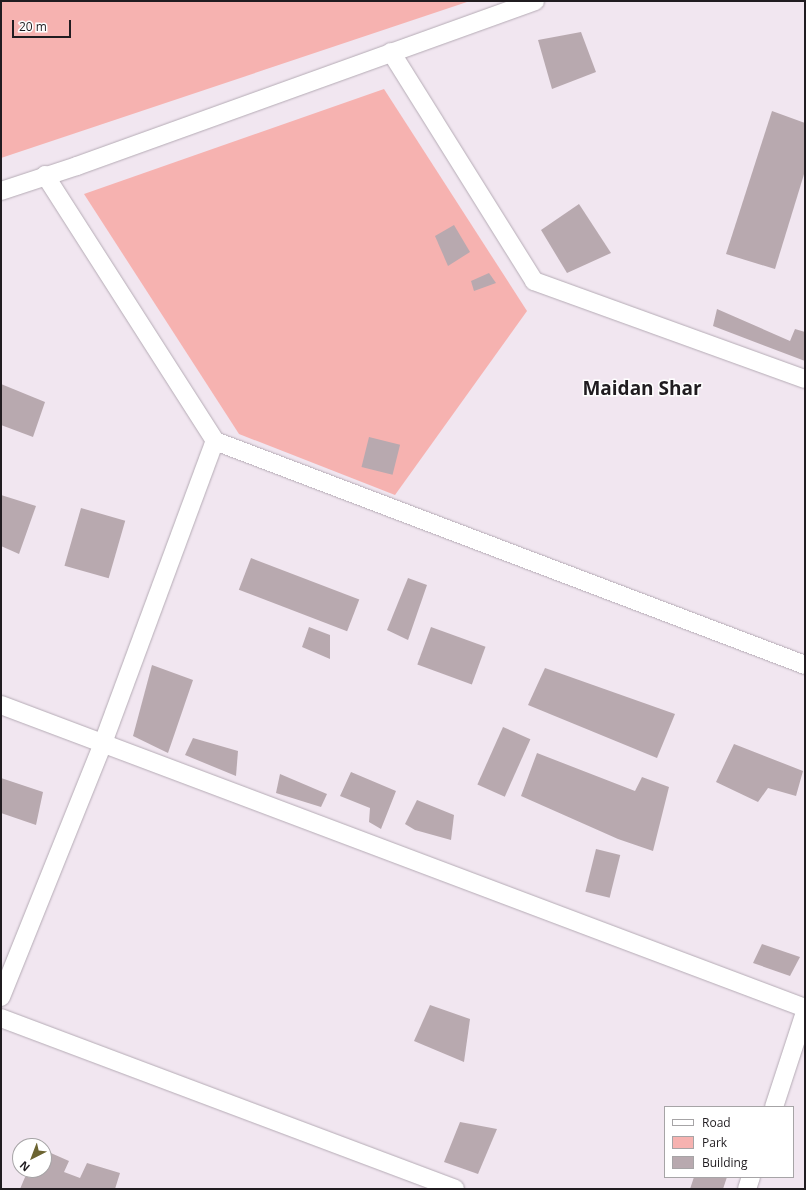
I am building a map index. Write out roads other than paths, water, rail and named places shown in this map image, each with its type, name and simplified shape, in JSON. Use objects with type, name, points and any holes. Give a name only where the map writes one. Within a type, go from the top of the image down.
[{"type":"street","points":[[1,191],[45,175],[77,166],[535,1]]},
{"type":"street","points":[[391,52],[534,281],[805,379]]},
{"type":"street","points":[[45,175],[215,441],[805,665]]},
{"type":"street","points":[[1,997],[103,743],[215,441]]},
{"type":"street","points":[[1,705],[805,1008]]},
{"type":"street","points":[[774,1106],[805,1012]]},
{"type":"street","points":[[1,1018],[455,1189]]},
{"type":"street","points":[[747,1189],[751,1178]]},
{"type":"district","name":"Maidan Shar","points":[[642,389]]}]
